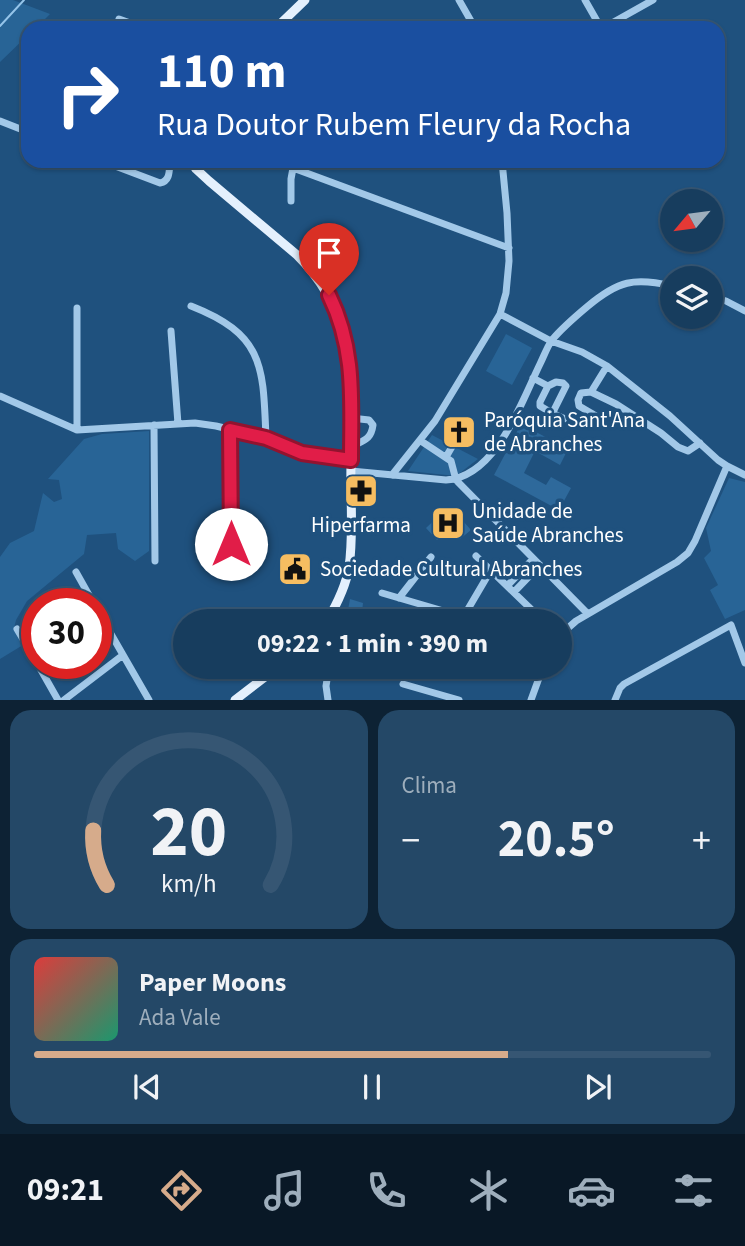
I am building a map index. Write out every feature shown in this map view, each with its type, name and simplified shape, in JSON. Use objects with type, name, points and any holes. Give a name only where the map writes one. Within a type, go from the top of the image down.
[{"type":"main road","points":[[283,21],[305,0]]},
{"type":"main road","points":[[195,168],[303,260],[329,295],[341,324],[349,356],[349,566],[335,608]]},
{"type":"main road","points":[[235,700],[262,679]]},
{"type":"street","points":[[459,0],[471,21]]},
{"type":"street","points":[[585,0],[598,21]]},
{"type":"street","points":[[615,21],[653,0]]},
{"type":"street","points":[[119,19],[125,21]]},
{"type":"street","points":[[0,121],[21,129]]},
{"type":"street","points":[[120,168],[156,182],[164,182],[169,176],[170,168]]},
{"type":"street","points":[[291,168],[291,201]]},
{"type":"street","points":[[299,168],[509,248]]},
{"type":"street","points":[[392,475],[435,421],[500,314],[508,272],[509,248],[503,168]]},
{"type":"street","points":[[351,471],[456,480],[476,469],[501,443],[551,341],[586,308],[616,286],[642,281],[660,284]]},
{"type":"street","points":[[723,300],[745,311]]},
{"type":"street","points":[[191,306],[232,326],[253,352],[264,386],[266,438]]},
{"type":"street","points":[[77,308],[77,430]]},
{"type":"street","points":[[500,314],[607,366],[727,466],[745,475]]},
{"type":"street","points":[[171,331],[178,424]]},
{"type":"street","points":[[591,391],[607,366]]},
{"type":"street","points":[[533,378],[548,386]]},
{"type":"street","points":[[552,414],[566,386],[556,382],[548,386],[540,406],[552,414],[582,423],[587,422],[591,413]]},
{"type":"street","points":[[602,420],[579,407],[581,393],[591,391],[616,404],[678,447],[688,450],[700,443]]},
{"type":"street","points":[[0,396],[77,430],[195,423],[266,438],[302,453],[351,460]]},
{"type":"street","points":[[351,418],[369,420],[373,425],[369,438],[351,447]]},
{"type":"street","points":[[155,425],[155,561]]},
{"type":"street","points":[[230,430],[231,544]]},
{"type":"street","points":[[446,457],[457,438]]},
{"type":"street","points":[[421,441],[451,461],[456,480],[587,613]]},
{"type":"street","points":[[572,625],[587,613],[677,562],[688,552],[727,466]]},
{"type":"street","points":[[476,556],[529,607]]},
{"type":"street","points":[[399,598],[431,557]]},
{"type":"street","points":[[508,586],[536,562]]},
{"type":"street","points":[[514,592],[536,562]]},
{"type":"street","points":[[468,609],[491,570]]},
{"type":"street","points":[[76,572],[85,588]]},
{"type":"street","points":[[383,593],[432,609]]},
{"type":"street","points":[[615,700],[624,684],[731,625],[745,663]]},
{"type":"street","points":[[18,629],[21,634]]},
{"type":"street","points":[[112,636],[149,700]]},
{"type":"street","points":[[64,700],[123,655]]},
{"type":"street","points":[[46,679],[58,700]]},
{"type":"street","points":[[327,679],[328,700]]},
{"type":"street","points":[[531,700],[539,679]]},
{"type":"street","points":[[403,684],[459,700]]},
{"type":"shaded area","points":[[0,0],[13,0],[50,14],[43,21],[21,21],[21,42],[0,62]]},
{"type":"shaded area","points":[[506,334],[532,348],[512,385],[486,371]]},
{"type":"shaded area","points":[[149,431],[149,551],[135,561],[118,549],[116,533],[87,535],[84,554],[43,588],[21,588],[21,611],[14,628],[21,646],[0,659],[0,557],[10,543],[34,531],[43,493],[54,502],[62,499],[59,480],[48,479],[84,439],[102,434]]},
{"type":"shaded area","points":[[432,435],[478,459],[456,476],[408,471]]},
{"type":"shaded area","points":[[729,478],[745,482],[745,610],[725,619],[710,590],[718,585],[704,558],[711,551],[706,528]]},
{"type":"building","points":[[521,424],[568,449],[560,465],[535,451],[524,473],[546,485],[551,477],[571,488],[559,510],[494,475]]},
{"type":"building","name":"Unidade de Saúde Abranches","points":[[443,512],[447,512],[451,517],[456,513],[471,530],[460,539],[458,536],[454,539],[448,533],[437,540],[426,528]]},
{"type":"building","points":[[350,599],[363,603],[362,609],[348,609]]},
{"type":"waterway","points":[[0,26],[24,0]]},
{"type":"place","name":"Paróquia Sant'Ana de Abranches","points":[[459,432]]},
{"type":"place","name":"Hiperfarma","points":[[361,491]]},
{"type":"place","name":"Unidade de Saúde Abranches","points":[[448,523]]},
{"type":"place","name":"Sociedade Cultural Abranches","points":[[295,569]]},
{"type":"route","points":[[231,544],[230,430],[266,438],[296,452],[351,460],[349,356],[346,339],[329,295]]}]
